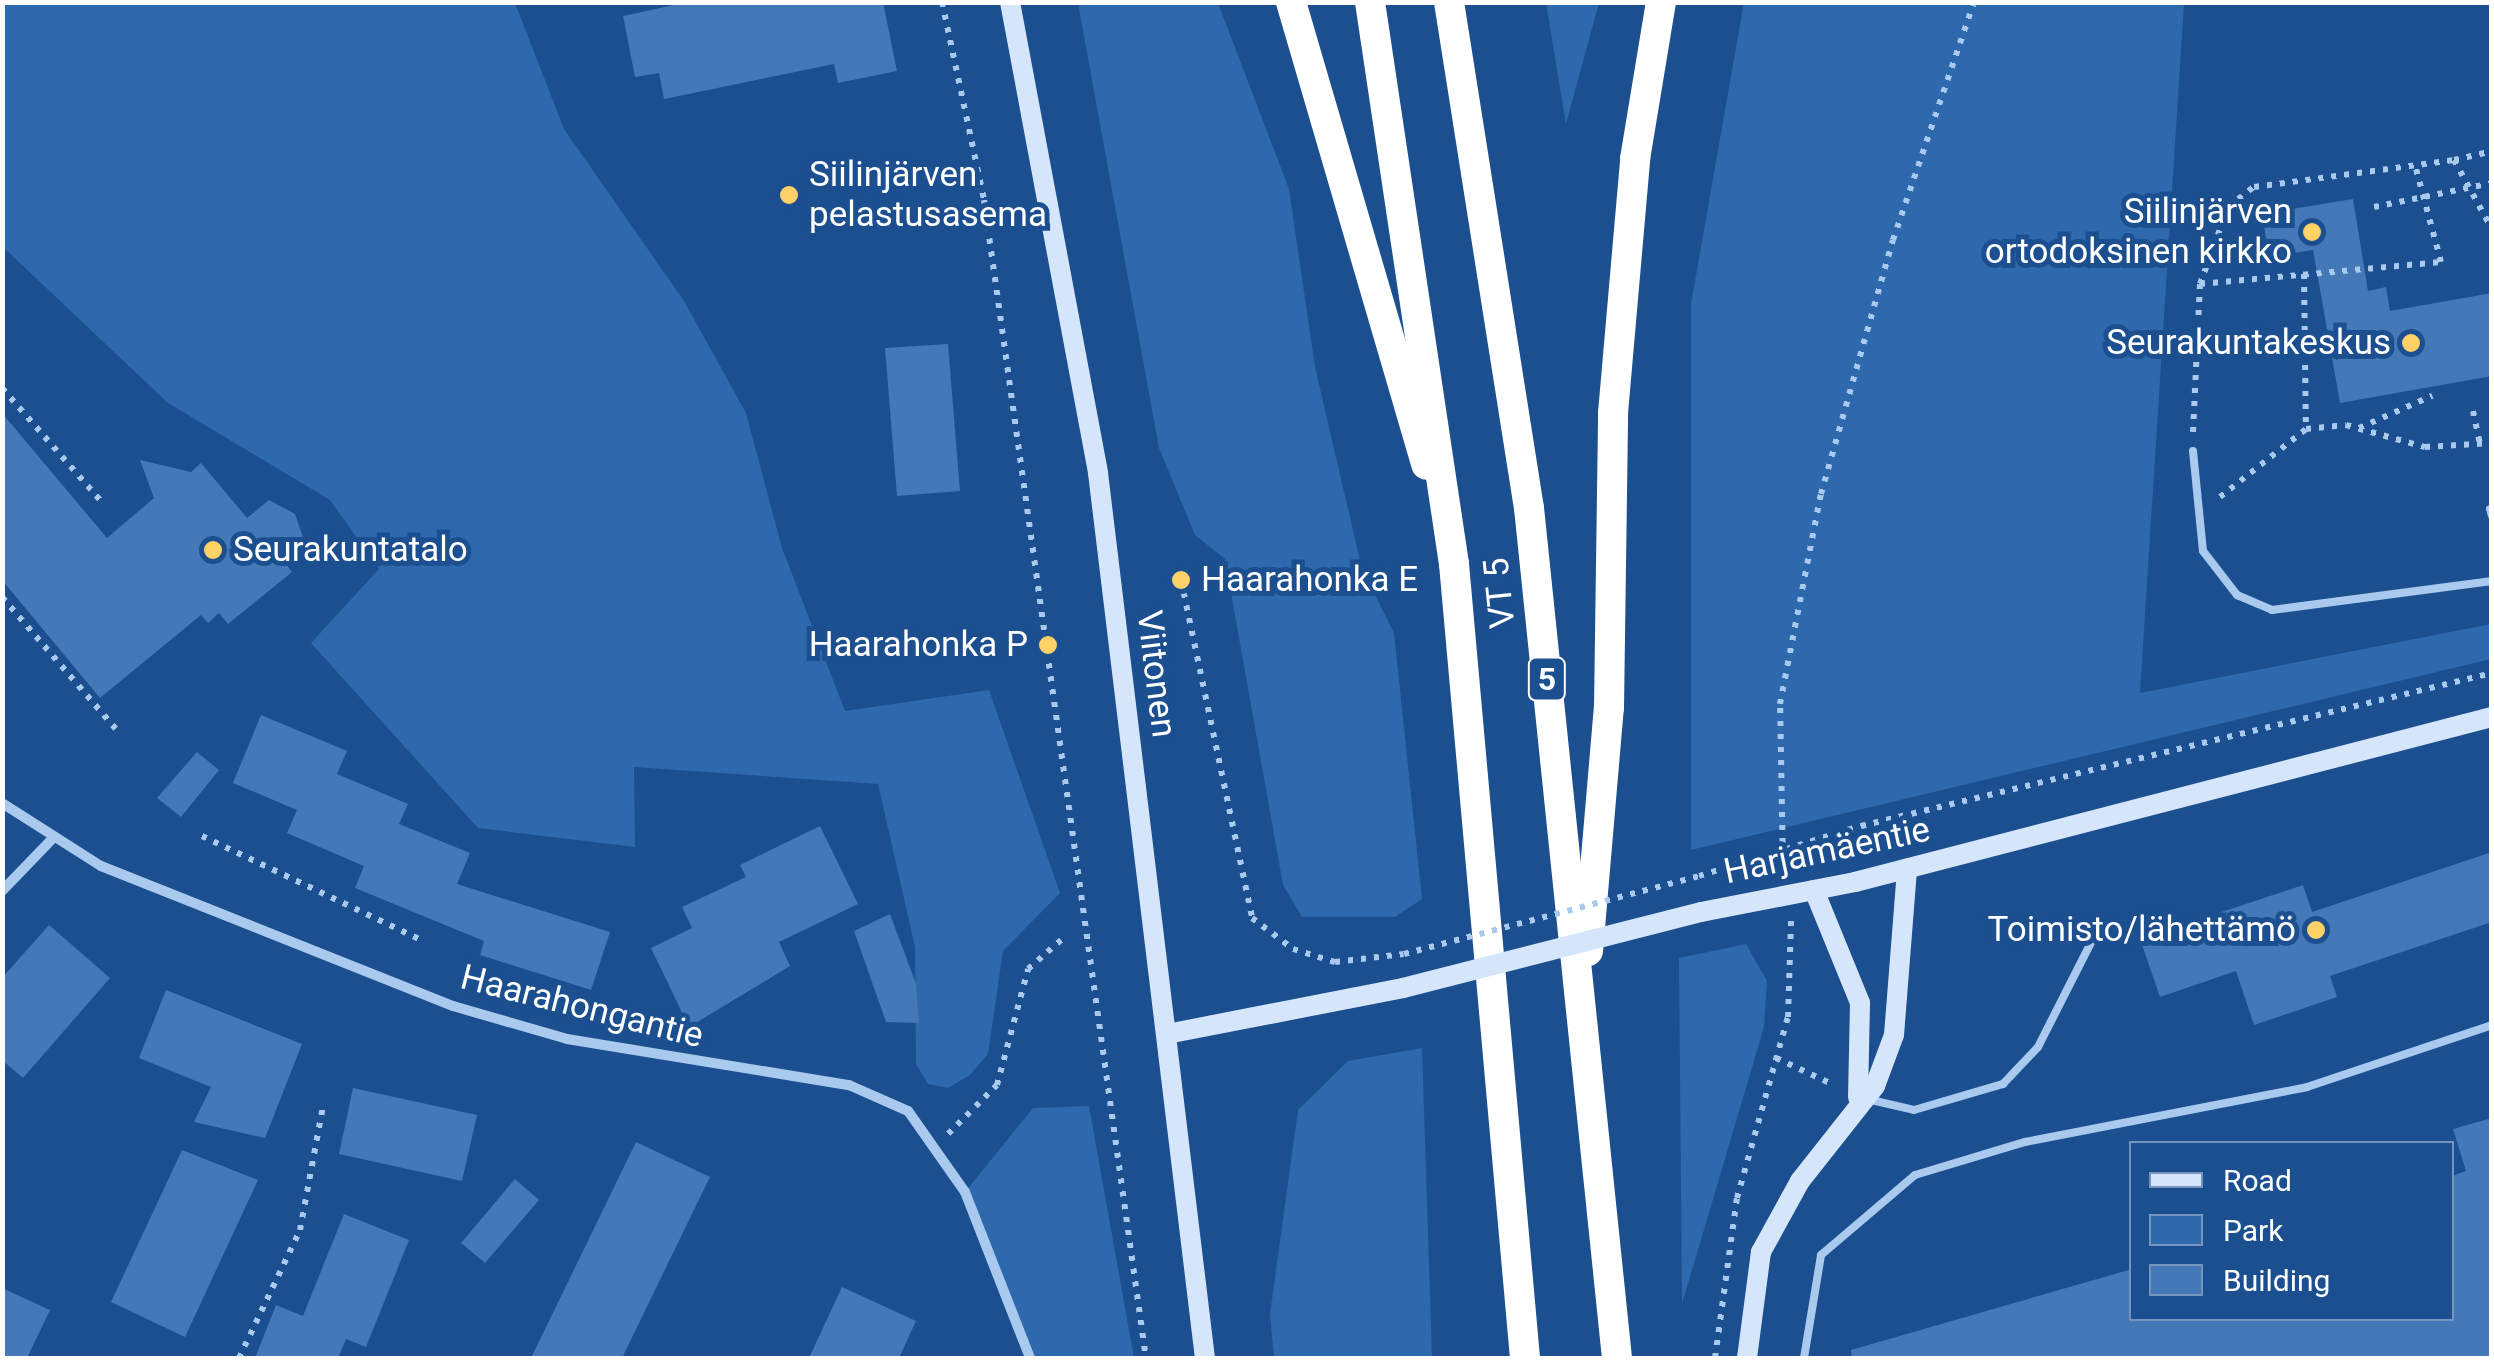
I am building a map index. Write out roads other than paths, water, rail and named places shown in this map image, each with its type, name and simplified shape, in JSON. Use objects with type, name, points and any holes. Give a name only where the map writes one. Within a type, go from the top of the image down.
[{"type":"highway","points":[[1291,2],[1454,564]]},
{"type":"highway","name":"VT 5","points":[[1370,2],[1454,564],[1525,1358]]},
{"type":"highway","name":"VT 5","points":[[1449,2],[1529,508],[1617,1358]]},
{"type":"highway","points":[[1582,1024],[1609,708],[1613,413],[1635,158],[1662,2]]},
{"type":"street","name":"Viitonen","points":[[1010,2],[1098,473],[1172,1033],[1204,1358]]},
{"type":"street","name":"Harjamäentie","points":[[1172,1033],[1402,988],[1702,912],[1907,869],[2492,717]]},
{"type":"street","name":"Haarahongantie","points":[[2,803],[53,838],[289,948],[452,1006],[586,1043],[849,1085],[908,1111],[938,1144],[1030,1358]]},
{"type":"street","points":[[2,891],[53,838]]},
{"type":"street","points":[[1747,1358],[1762,1252],[1858,1097],[1875,1086],[1894,1035],[1907,869]]},
{"type":"street","points":[[1814,890],[1860,1003],[1858,1097]]},
{"type":"lane","points":[[2192,452],[2202,509],[2204,551],[2237,595],[2272,610],[2492,581]]},
{"type":"lane","points":[[1858,1097],[1914,1110],[2003,1084],[2038,1047],[2099,928]]},
{"type":"lane","points":[[1804,1358],[1820,1255],[1915,1175],[2114,1124],[2307,1086],[2492,1025]]},
{"type":"lane","points":[[2113,1112],[2114,1124]]},
{"type":"place","name":"Siilinjärven pelastusasema","points":[[789,195]]},
{"type":"place","name":"Siilinjärven ortodoksinen kirkko","points":[[2312,232]]},
{"type":"place","name":"Seurakuntakeskus","points":[[2411,343]]},
{"type":"place","name":"Seurakuntatalo","points":[[213,550]]},
{"type":"place","name":"Haarahonka E","points":[[1181,580]]},
{"type":"place","name":"Haarahonka P","points":[[1048,645]]},
{"type":"place","name":"Toimisto/lähettämö","points":[[2316,930]]}]
